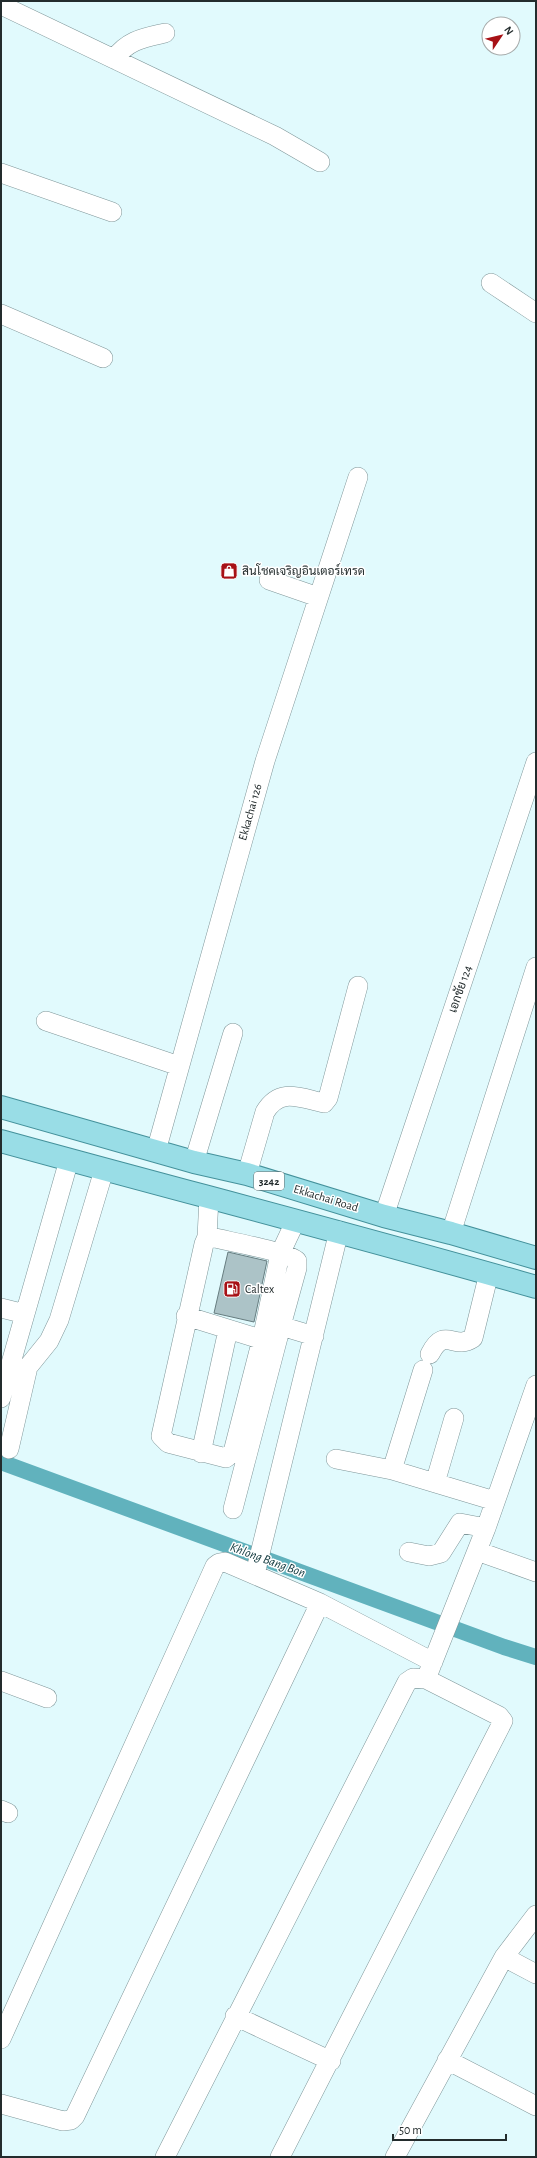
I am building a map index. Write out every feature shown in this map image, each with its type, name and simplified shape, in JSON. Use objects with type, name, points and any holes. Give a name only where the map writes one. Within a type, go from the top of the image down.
[{"type":"main road","name":"Ekkachai Road","points":[[1,1107],[194,1162],[247,1174],[384,1216],[451,1233],[536,1258]]},
{"type":"main road","points":[[1,1141],[209,1198],[339,1231],[536,1286]]},
{"type":"street","points":[[1,5],[275,136],[320,162]]},
{"type":"street","points":[[114,59],[122,48],[130,43],[165,33]]},
{"type":"street","points":[[1,173],[112,212]]},
{"type":"street","points":[[491,283],[536,313]]},
{"type":"street","points":[[1,314],[103,358]]},
{"type":"street","name":"Ekkachai 126","points":[[156,1151],[265,761],[358,477]]},
{"type":"street","points":[[269,580],[318,597]]},
{"type":"street","name":"เอกชัย 124","points":[[384,1216],[536,762]]},
{"type":"street","points":[[451,1233],[536,967]]},
{"type":"street","points":[[247,1174],[270,1103],[287,1095],[324,1102],[328,1098],[358,986]]},
{"type":"street","points":[[46,1021],[179,1066]]},
{"type":"street","points":[[194,1162],[233,1033]]},
{"type":"street","points":[[1,1398],[69,1160]]},
{"type":"street","points":[[9,1449],[28,1368],[49,1341],[59,1320],[104,1170]]},
{"type":"street","points":[[207,1237],[280,1254],[294,1258],[297,1261],[297,1268],[233,1452],[226,1458],[201,1453],[168,1443],[160,1436],[186,1316],[207,1237],[209,1198]]},
{"type":"street","points":[[280,1254],[296,1220]]},
{"type":"street","points":[[256,1568],[266,1533],[339,1231]]},
{"type":"street","points":[[392,1470],[426,1362],[436,1343],[441,1340],[462,1342],[473,1338],[489,1273]]},
{"type":"street","points":[[1,1308],[25,1314]]},
{"type":"street","points":[[186,1316],[228,1330],[273,1336],[314,1336]]},
{"type":"street","points":[[201,1453],[228,1330]]},
{"type":"street","points":[[233,1509],[273,1336]]},
{"type":"street","points":[[165,2157],[235,2016],[407,1682],[430,1670],[454,1613],[495,1501],[531,1414],[536,1385]]},
{"type":"street","points":[[435,1483],[454,1418]]},
{"type":"street","points":[[336,1459],[392,1470],[495,1501]]},
{"type":"street","points":[[409,1552],[429,1556],[441,1553],[460,1523],[486,1528]]},
{"type":"street","points":[[477,1551],[536,1572]]},
{"type":"street","points":[[1,2040],[215,1566],[219,1563],[225,1562],[256,1568],[320,1603],[430,1670],[499,1716],[503,1722],[331,2061],[280,2157]]},
{"type":"street","points":[[1,2104],[63,2121],[71,2120],[75,2116],[320,1603]]},
{"type":"street","points":[[1,1681],[47,1698]]},
{"type":"street","points":[[395,2157],[504,1957],[536,1915]]},
{"type":"street","points":[[504,1957],[536,1974]]},
{"type":"street","points":[[235,2016],[331,2061]]},
{"type":"street","points":[[448,2060],[536,2106]]},
{"type":"building","points":[[228,1252],[267,1261],[254,1322],[214,1313]]},
{"type":"waterway","name":"Khlong Bang Bon","points":[[1,1462],[504,1647],[536,1657]]},
{"type":"place","name":"สินโชคเจริญอินเตอร์เทรด","points":[[229,571]]},
{"type":"place","name":"Caltex","points":[[232,1289]]}]
